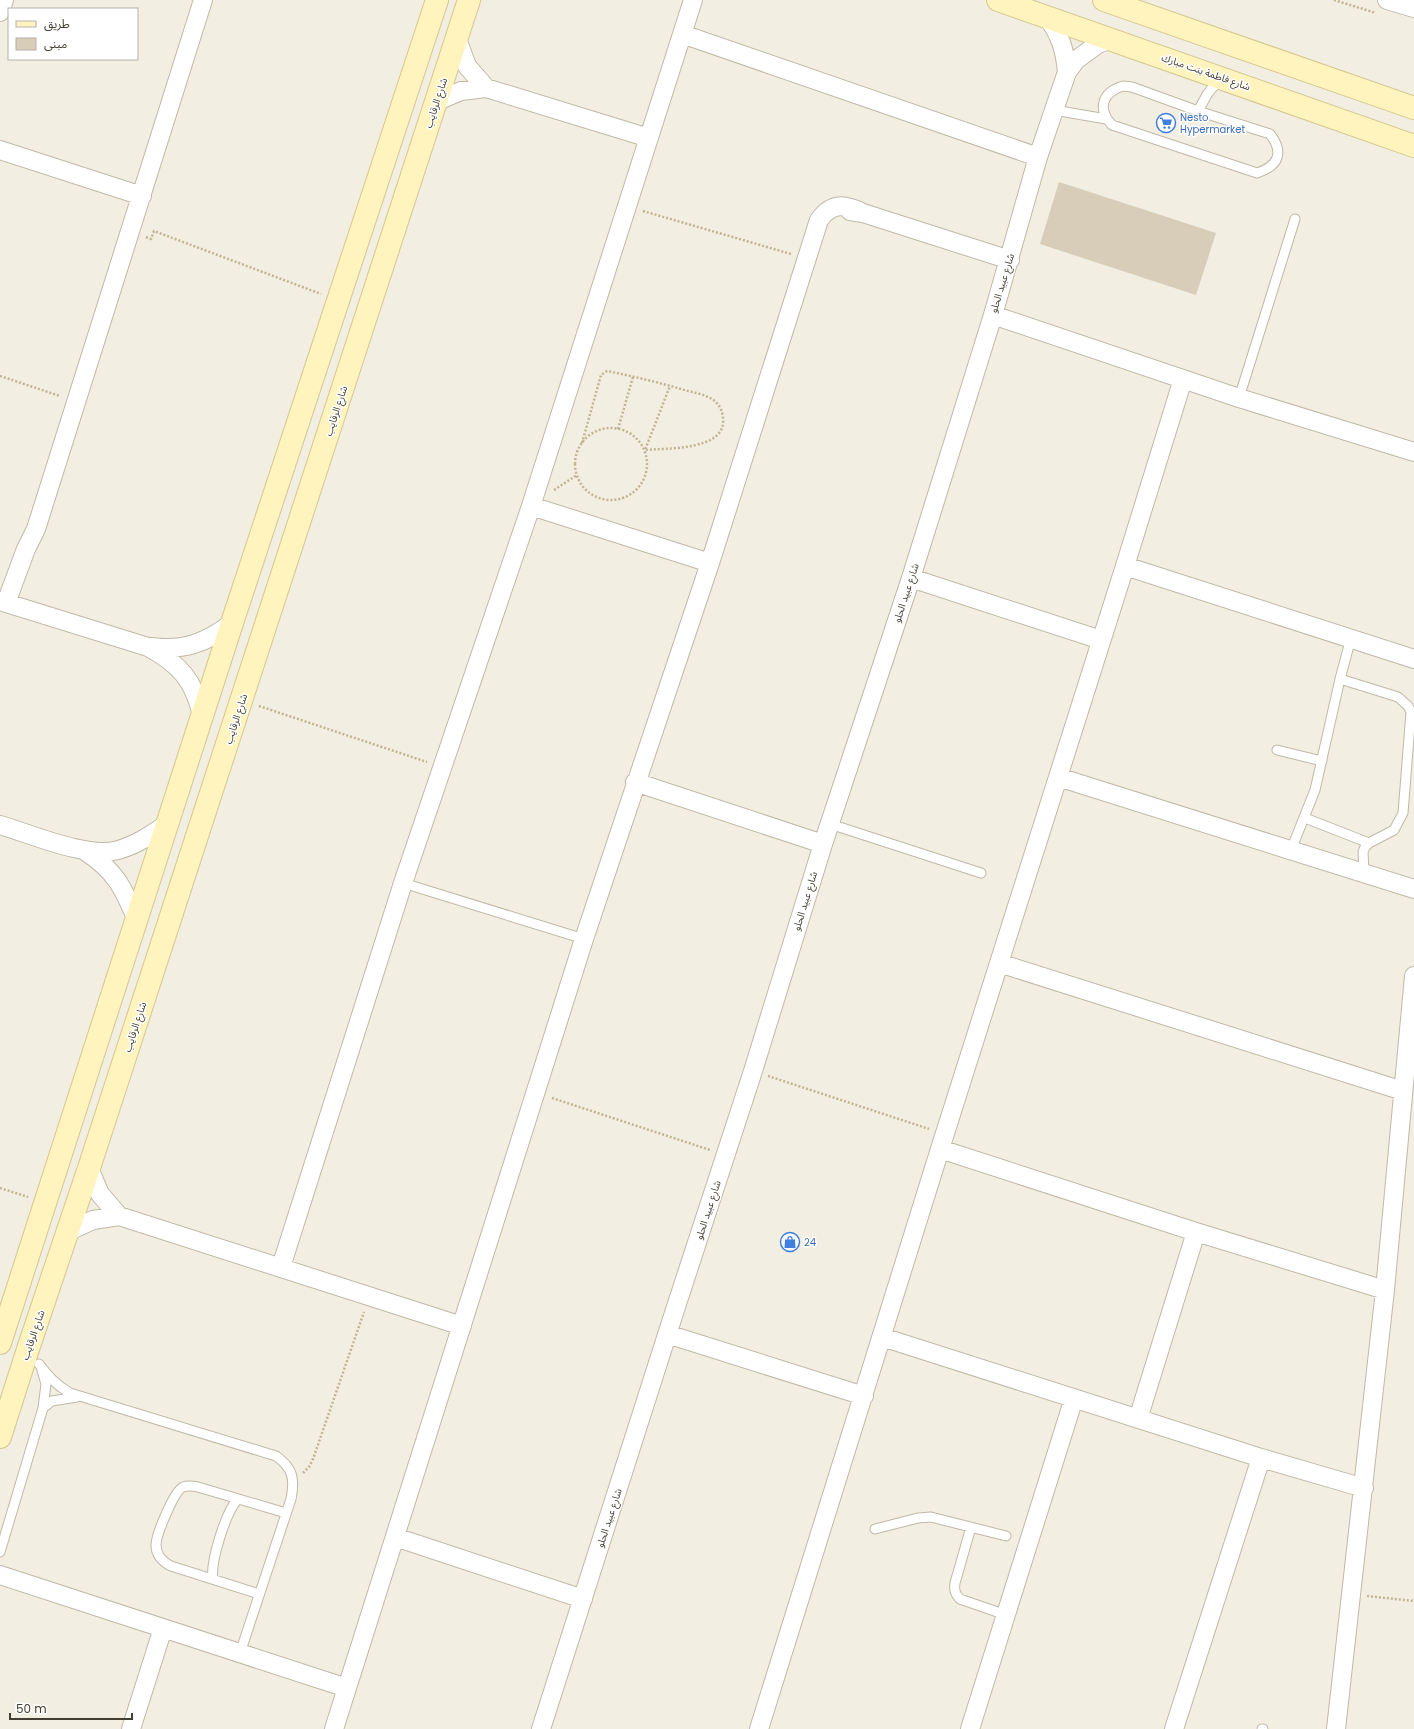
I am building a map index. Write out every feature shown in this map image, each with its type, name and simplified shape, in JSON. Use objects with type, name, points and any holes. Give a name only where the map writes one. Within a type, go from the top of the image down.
[{"type":"street","points":[[0,12],[4,0]]},
{"type":"street","points":[[203,0],[36,529],[34,552],[8,603],[148,647],[166,649],[184,647],[202,642],[218,634],[232,623]]},
{"type":"street","points":[[0,1343],[232,623],[437,0]]},
{"type":"street","name":"شارع الرقايب","points":[[0,1437],[34,1355],[69,1231],[89,1168],[469,0]]},
{"type":"street","points":[[281,1267],[403,883],[530,506],[693,0]]},
{"type":"street","name":"شارع فاطمة بنت مبارك","points":[[998,0],[1414,146]]},
{"type":"street","points":[[1104,0],[1414,108]]},
{"type":"street","points":[[1387,0],[1414,8]]},
{"type":"street","name":"شارع عبيد الحلو","points":[[1047,17],[1060,37],[1064,48],[1067,72]]},
{"type":"street","points":[[682,34],[1038,157]]},
{"type":"street","points":[[457,39],[467,66],[486,88]]},
{"type":"street","name":"شارع عبيد الحلو","points":[[541,1729],[667,1334],[753,1071],[823,844],[910,578],[1010,260],[1038,157],[1067,72],[1076,60],[1086,51],[1111,39]]},
{"type":"street","points":[[437,101],[461,91],[486,88],[648,138]]},
{"type":"street","points":[[0,150],[142,196]]},
{"type":"street","points":[[334,1729],[584,938],[710,563],[810,252],[825,222],[832,216],[841,212],[851,211],[863,213],[1010,260]]},
{"type":"street","points":[[993,315],[1239,398],[1414,452]]},
{"type":"street","points":[[760,1729],[942,1142],[1183,379]]},
{"type":"street","points":[[530,506],[710,563]]},
{"type":"street","points":[[1125,566],[1414,659]]},
{"type":"street","points":[[910,578],[1101,640]]},
{"type":"street","points":[[148,647],[179,667],[190,682],[198,698],[202,716]]},
{"type":"street","points":[[1058,777],[1414,889]]},
{"type":"street","points":[[636,782],[823,844]]},
{"type":"street","points":[[0,825],[85,852],[101,853],[117,851],[132,846],[167,824]]},
{"type":"street","points":[[85,852],[109,869],[118,880],[137,920]]},
{"type":"street","points":[[999,963],[1403,1091]]},
{"type":"street","points":[[1336,1729],[1385,1290],[1414,976]]},
{"type":"street","points":[[942,1142],[1196,1232],[1385,1290]]},
{"type":"street","points":[[89,1168],[100,1194],[119,1216]]},
{"type":"street","points":[[69,1231],[92,1220],[119,1216],[462,1326]]},
{"type":"street","points":[[1138,1419],[1196,1232]]},
{"type":"street","points":[[667,1334],[864,1396]]},
{"type":"street","points":[[882,1337],[1261,1458],[1364,1488]]},
{"type":"street","points":[[970,1729],[1074,1398]]},
{"type":"street","points":[[1174,1729],[1261,1458]]},
{"type":"street","points":[[395,1537],[583,1599]]},
{"type":"street","points":[[0,1575],[347,1688]]},
{"type":"street","points":[[131,1729],[163,1628]]},
{"type":"lane","points":[[1198,111],[1208,93],[1221,77]]},
{"type":"lane","points":[[1123,86],[1132,87],[1198,111],[1270,134],[1276,142],[1278,153],[1275,162],[1268,170],[1257,173],[1112,125],[1106,119],[1103,110],[1104,102],[1108,94],[1115,88],[1123,86]]},
{"type":"lane","points":[[1054,110],[1106,119]]},
{"type":"lane","points":[[1239,398],[1295,219]]},
{"type":"lane","points":[[1291,850],[1315,790],[1340,679],[1351,638]]},
{"type":"lane","points":[[1340,679],[1398,697],[1404,700],[1411,712],[1401,819],[1394,830],[1369,843],[1363,852],[1364,873]]},
{"type":"lane","points":[[1277,750],[1322,761]]},
{"type":"lane","points":[[1305,818],[1369,843]]},
{"type":"lane","points":[[830,824],[981,873]]},
{"type":"lane","points":[[403,883],[584,938]]},
{"type":"lane","points":[[34,1355],[47,1376],[57,1385],[70,1392],[276,1456],[290,1469],[293,1479],[293,1489],[240,1653]]},
{"type":"lane","points":[[0,1552],[44,1408],[46,1384],[34,1355]]},
{"type":"lane","points":[[44,1408],[52,1401],[71,1397],[83,1397]]},
{"type":"lane","points":[[259,1594],[171,1566],[163,1562],[158,1554],[156,1545],[158,1536],[174,1497],[184,1486],[191,1485],[286,1513]]},
{"type":"lane","points":[[213,1579],[213,1562],[230,1510],[238,1499]]},
{"type":"lane","points":[[875,1529],[925,1517],[931,1517],[1006,1536]]},
{"type":"lane","points":[[971,1527],[955,1583],[954,1589],[956,1595],[960,1599],[1006,1615]]},
{"type":"path","points":[[627,206],[810,252]]},
{"type":"path","points":[[130,232],[151,239],[154,231],[338,301]]},
{"type":"path","points":[[582,443],[598,430],[608,428],[618,428],[634,436],[645,450],[647,460],[647,469],[639,487],[623,498],[614,500],[604,499],[587,491],[577,474],[575,464],[577,453],[582,443],[601,375],[607,371],[706,396],[715,401],[722,409],[724,419],[722,429],[716,438],[707,443],[645,450]]},
{"type":"path","points":[[0,376],[77,401]]},
{"type":"path","points":[[618,428],[633,377]]},
{"type":"path","points":[[645,450],[670,386]]},
{"type":"path","points":[[242,700],[442,766]]},
{"type":"path","points":[[753,1071],[942,1142]]},
{"type":"path","points":[[536,1093],[725,1155]]},
{"type":"path","points":[[0,1188],[45,1202]]},
{"type":"path","points":[[293,1479],[302,1474],[309,1467],[313,1459],[370,1296]]},
{"type":"path","points":[[1352,1595],[1414,1601]]},
{"type":"building","points":[[1059,182],[1216,233],[1196,295],[1040,244]]},
{"type":"place","name":"Nesto Hypermarket","points":[[1166,123]]},
{"type":"place","name":"24","points":[[790,1242]]}]
